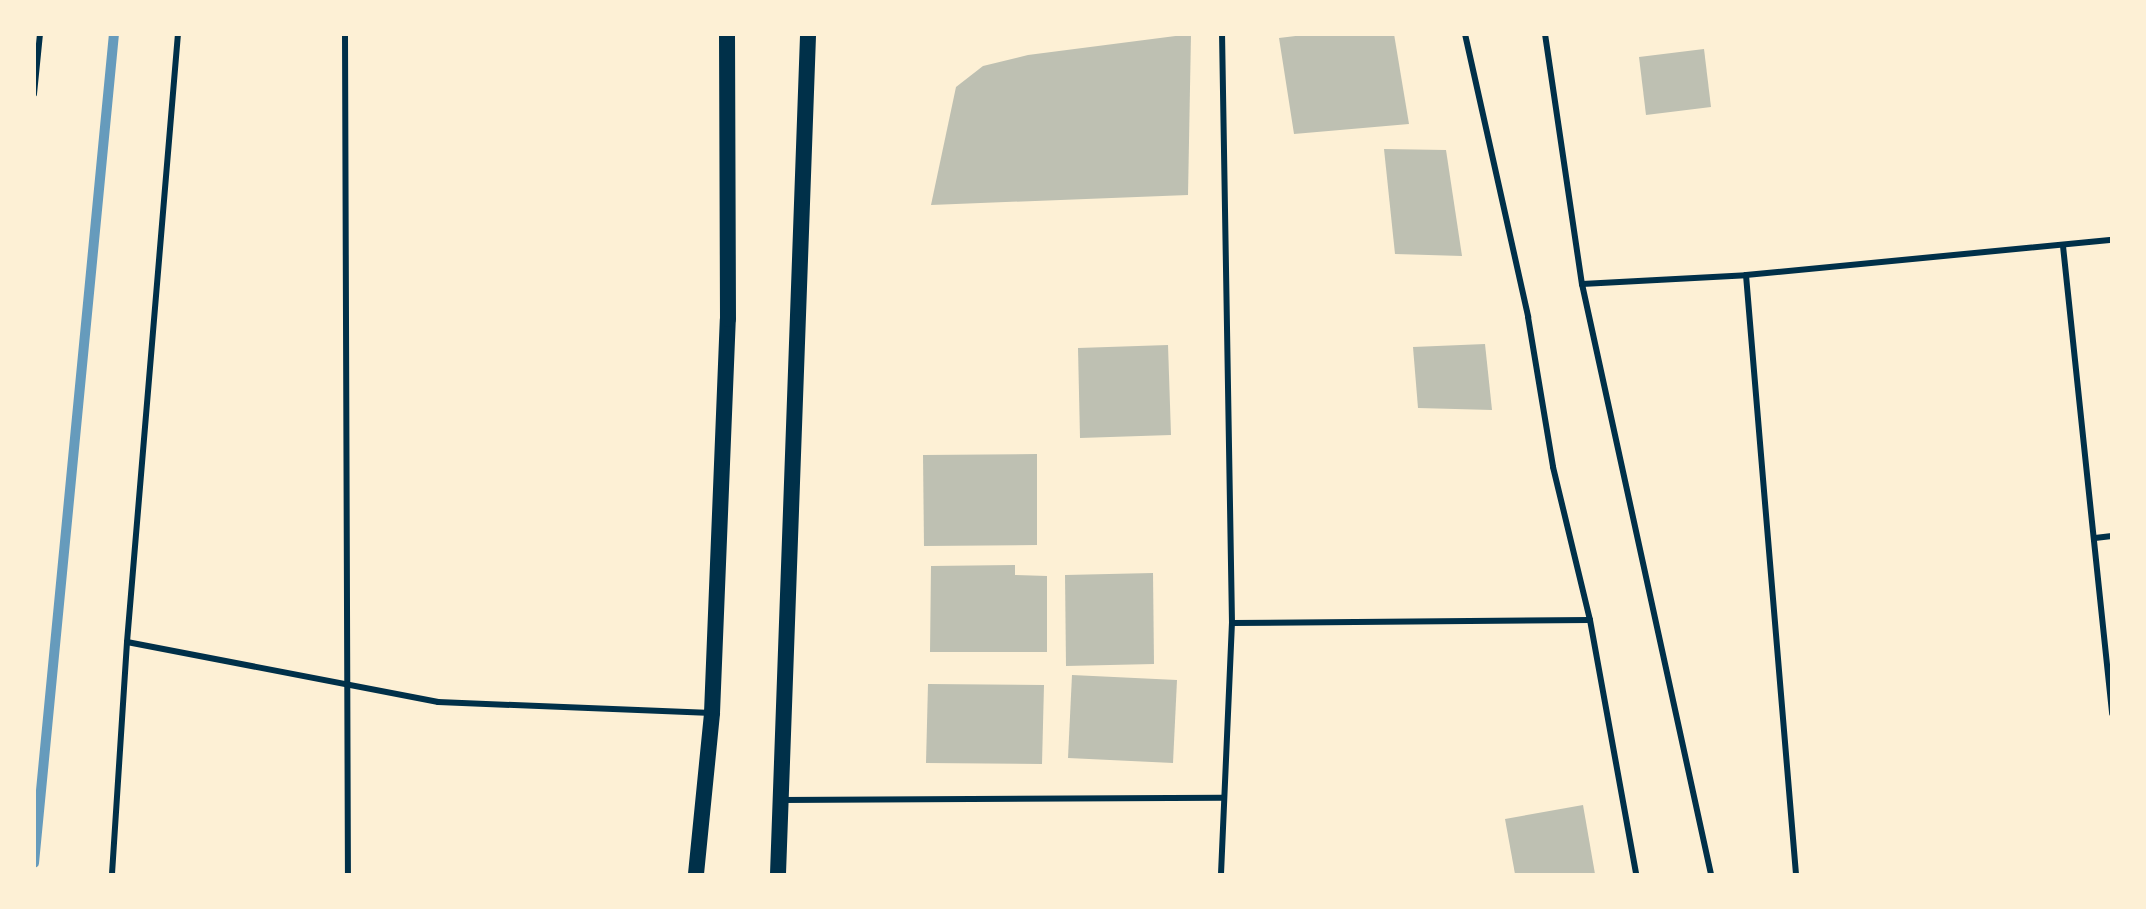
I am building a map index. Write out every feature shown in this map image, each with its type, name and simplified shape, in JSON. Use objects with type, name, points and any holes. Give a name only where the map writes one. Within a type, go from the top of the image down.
[{"type":"highway","points":[[696,874],[712,713],[728,319],[727,34]]},
{"type":"highway","points":[[778,874],[808,34]]},
{"type":"street","points":[[34,94],[40,34]]},
{"type":"street","points":[[112,874],[128,642],[178,34]]},
{"type":"street","points":[[345,34],[345,684],[348,874]]},
{"type":"street","points":[[1221,874],[1221,798],[1232,623],[1222,34]]},
{"type":"street","points":[[1464,34],[1528,317],[1553,467],[1590,620],[1636,874]]},
{"type":"street","points":[[1545,34],[1582,284],[1712,874]]},
{"type":"street","points":[[1582,284],[1746,275],[2112,240]]},
{"type":"street","points":[[2063,246],[2112,713]]},
{"type":"street","points":[[1746,275],[1796,874]]},
{"type":"street","points":[[2095,538],[2112,536]]},
{"type":"street","points":[[1232,623],[1590,620]]},
{"type":"street","points":[[128,642],[438,702],[712,713]]},
{"type":"street","points":[[780,800],[1221,798]]},
{"type":"building","points":[[1191,34],[1188,195],[931,205],[956,87],[983,66],[1028,55]]},
{"type":"building","points":[[1312,34],[1394,34],[1409,124],[1294,134],[1279,38]]},
{"type":"building","points":[[1704,49],[1711,107],[1646,115],[1639,57]]},
{"type":"building","points":[[1384,149],[1446,150],[1462,256],[1395,254]]},
{"type":"building","points":[[1485,344],[1492,410],[1418,408],[1413,347]]},
{"type":"building","points":[[1168,345],[1171,435],[1080,438],[1078,348]]},
{"type":"building","points":[[1037,454],[1037,545],[924,546],[923,455]]},
{"type":"building","points":[[1015,565],[1015,575],[1047,576],[1047,652],[930,652],[931,566]]},
{"type":"building","points":[[1153,573],[1154,664],[1066,666],[1065,575]]},
{"type":"building","points":[[1072,675],[1177,680],[1173,763],[1068,758]]},
{"type":"building","points":[[928,684],[1044,685],[1042,764],[926,763]]},
{"type":"building","points":[[1583,805],[1595,874],[1515,874],[1505,819]]},
{"type":"waterway","points":[[34,863],[114,34]]}]
